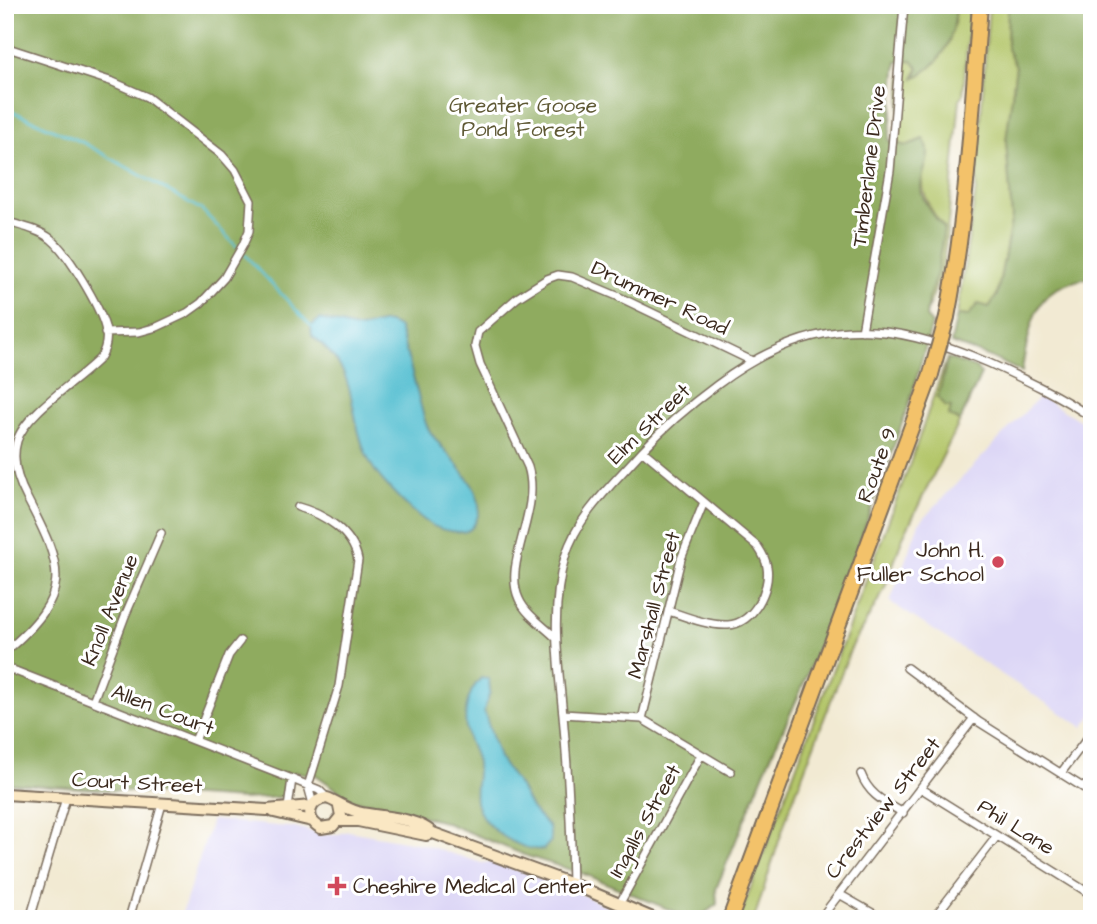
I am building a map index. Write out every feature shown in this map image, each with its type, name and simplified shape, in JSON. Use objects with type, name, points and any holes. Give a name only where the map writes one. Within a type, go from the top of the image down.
[{"type":"highway","name":"Route 9","points":[[730,919],[931,374],[947,317],[970,158],[980,5]]},
{"type":"main road","name":"Court Street","points":[[5,794],[267,810],[312,805],[319,799],[327,798],[339,806],[424,826],[433,833],[572,884],[655,919]]},
{"type":"main road","points":[[312,805],[312,821]]},
{"type":"main road","points":[[339,806],[339,821]]},
{"type":"main road","name":"Court Street","points":[[267,810],[312,821],[317,827],[326,829],[339,821],[358,821],[426,835],[433,833]]},
{"type":"street","name":"Timberlane Drive","points":[[862,331],[890,171],[904,5]]},
{"type":"street","points":[[5,47],[113,82],[147,97],[222,155],[235,170],[251,201],[249,231],[243,245],[224,278],[201,303],[157,327],[139,332],[105,333]]},
{"type":"street","points":[[5,221],[40,233],[63,251],[105,327],[105,351],[100,358],[33,417],[21,431],[16,443],[16,472],[19,484],[50,543],[56,562],[56,576],[46,610],[31,630],[5,652]]},
{"type":"street","name":"Drummer Road","points":[[556,638],[527,611],[516,592],[516,572],[532,501],[531,475],[480,364],[475,346],[478,331],[517,298],[558,275],[572,277],[750,360]]},
{"type":"street","name":"Elm Street","points":[[572,884],[563,713],[556,638],[562,571],[571,541],[592,506],[673,419],[750,360],[782,345],[810,335],[862,331],[910,337],[975,357],[1048,392],[1092,418]]},
{"type":"street","points":[[643,451],[758,547],[767,567],[759,603],[751,614],[741,621],[729,625],[712,623],[669,611]]},
{"type":"street","name":"Marshall Street","points":[[642,719],[681,559],[704,502]]},
{"type":"street","points":[[298,507],[324,516],[345,535],[356,550],[358,560],[339,686],[308,786],[312,805]]},
{"type":"street","name":"Knoll Avenue","points":[[93,702],[125,616],[161,533]]},
{"type":"street","points":[[195,741],[229,655],[240,641]]},
{"type":"street","name":"Allen Court","points":[[5,667],[292,779],[319,790],[327,798]]},
{"type":"street","points":[[907,668],[974,718],[1092,793]]},
{"type":"street","points":[[563,713],[642,719],[730,772]]},
{"type":"street","name":"Crestview Street","points":[[820,919],[974,718]]},
{"type":"street","points":[[1061,773],[1092,732]]},
{"type":"street","name":"Ingalls Street","points":[[620,903],[701,755]]},
{"type":"street","points":[[861,774],[872,794],[902,813]]},
{"type":"street","points":[[288,808],[292,779]]},
{"type":"street","name":"Phil Lane","points":[[922,789],[1092,895]]},
{"type":"street","points":[[30,919],[66,798]]},
{"type":"street","points":[[129,919],[162,804]]},
{"type":"street","points":[[933,919],[997,836]]},
{"type":"street","points":[[839,894],[883,919]]},
{"type":"shaded area","name":"John H. Fuller School","points":[[1040,396],[1092,428],[1092,715],[1083,727],[890,602],[919,523]]},
{"type":"shaded area","name":"Cheshire Medical Center","points":[[212,820],[299,828],[323,835],[348,831],[421,844],[526,873],[581,894],[634,919],[180,919]]},
{"type":"green space","name":"Greater Goose Pond Forest","points":[[5,5],[956,5],[950,38],[933,65],[914,78],[919,68],[912,61],[897,62],[889,141],[906,146],[923,139],[927,145],[928,158],[922,179],[922,194],[944,228],[937,273],[928,299],[926,317],[932,324],[910,401],[866,524],[801,690],[716,889],[717,904],[700,917],[692,919],[584,874],[527,856],[444,822],[381,805],[353,801],[316,775],[294,772],[285,786],[283,797],[242,799],[5,783]]},
{"type":"green space","points":[[956,5],[970,5],[963,95],[960,99],[942,270],[925,317],[937,273],[944,228],[925,196],[922,176],[923,139],[906,146],[897,143],[903,61],[912,61],[919,68],[914,76],[955,20]]},
{"type":"green space","points":[[989,5],[1008,5],[1007,49],[1016,66],[1006,141],[1012,217],[997,295],[989,308],[968,316],[957,315],[976,190]]},
{"type":"green space","points":[[1008,5],[1092,5],[1092,277],[1057,288],[1042,301],[1033,321],[1022,372],[951,343],[957,315],[968,316],[978,304],[989,307],[997,295],[1012,217],[1006,141],[1016,66],[1007,49]]},
{"type":"green space","points":[[947,358],[938,397],[951,407],[956,420],[960,421],[903,537],[884,590],[851,648],[788,813],[754,919],[739,919],[908,469]]},
{"type":"green space","points":[[948,358],[976,368],[981,374],[960,421],[949,416],[951,407],[946,407],[938,397]]},
{"type":"water","points":[[320,319],[356,328],[388,323],[399,328],[427,426],[462,470],[477,496],[479,508],[476,521],[468,530],[443,530],[426,521],[405,504],[376,472],[364,449],[345,376],[338,363],[312,336],[311,326]]},
{"type":"water","points":[[481,678],[489,679],[490,692],[484,711],[499,758],[531,808],[549,827],[551,841],[543,850],[523,846],[502,836],[485,820],[476,802],[477,764],[466,730],[466,714],[469,698]]},
{"type":"waterway","points":[[5,108],[84,143],[202,210],[236,246]]},
{"type":"waterway","points":[[245,255],[311,326]]},
{"type":"place","name":"John H. Fuller School","points":[[998,562]]},
{"type":"place","name":"Cheshire Medical Center","points":[[337,886]]}]
